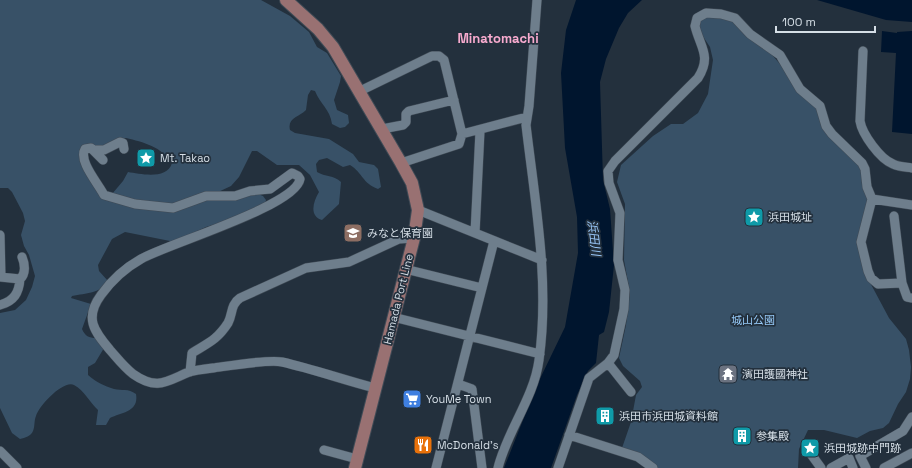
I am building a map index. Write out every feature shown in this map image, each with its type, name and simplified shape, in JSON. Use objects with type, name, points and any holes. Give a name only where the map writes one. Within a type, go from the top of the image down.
[{"type":"main road","name":"Hamada Port Line","points":[[286,0],[326,37],[339,56],[402,162],[412,183],[418,210],[414,238],[356,463]]},
{"type":"street","points":[[498,468],[537,372],[542,336],[542,260],[526,124],[537,0]]},
{"type":"street","points":[[558,468],[589,378],[608,363],[615,352],[625,296],[618,260],[620,213],[609,183],[608,171],[614,161],[698,78],[702,72],[705,57],[694,26],[697,18],[701,15],[713,13],[732,16],[750,34],[780,55],[800,88],[820,106],[826,126],[832,134],[862,163],[865,169],[867,187],[872,200],[861,242],[871,278],[878,284],[902,283]]},
{"type":"street","points":[[863,51],[860,120],[862,130],[889,162],[898,166],[912,168]]},
{"type":"street","points":[[360,91],[435,55],[444,60],[462,134],[458,146],[402,162]]},
{"type":"street","points":[[382,129],[403,125],[406,122],[406,114],[409,111],[454,100]]},
{"type":"street","points":[[462,134],[527,117]]},
{"type":"street","points":[[475,233],[480,130]]},
{"type":"street","points":[[124,149],[124,146],[120,142],[104,150],[95,150],[91,148],[85,149],[82,156],[83,163],[91,171],[104,195],[152,207],[173,208],[206,196],[235,196],[250,191],[270,189],[289,174],[295,174],[298,176],[299,182],[274,204],[152,253],[127,268],[106,288],[95,303],[92,318],[97,334],[122,365],[136,376],[144,380],[164,383],[190,372],[255,363],[281,362],[375,388]]},
{"type":"street","points":[[95,150],[103,160]]},
{"type":"street","points":[[872,200],[912,206]]},
{"type":"street","points":[[418,210],[542,260]]},
{"type":"street","points":[[894,216],[902,283],[908,297],[912,298]]},
{"type":"street","points":[[0,235],[1,277],[20,279]]},
{"type":"street","points":[[190,372],[192,353],[215,340],[229,321],[232,306],[240,298],[306,268],[349,262],[400,239],[414,238]]},
{"type":"street","points":[[436,468],[494,241]]},
{"type":"street","points":[[0,305],[7,303],[14,298],[24,271],[22,258]]},
{"type":"street","points":[[405,269],[482,288]]},
{"type":"street","points":[[393,317],[540,354]]},
{"type":"street","points":[[608,363],[631,392]]},
{"type":"street","points":[[458,384],[472,389],[482,468]]},
{"type":"street","points":[[866,468],[860,456],[903,431],[912,417]]},
{"type":"street","points":[[569,435],[638,457],[653,468]]},
{"type":"street","points":[[324,450],[356,463]]},
{"type":"street","points":[[808,450],[821,468]]},
{"type":"street","points":[[0,451],[17,468]]},
{"type":"street","points":[[884,468],[912,453]]},
{"type":"street","points":[[831,468],[849,458],[853,468]]},
{"type":"green space","points":[[0,0],[261,0],[290,16],[309,32],[317,47],[327,53],[341,76],[334,100],[337,110],[348,115],[349,123],[345,127],[340,128],[332,124],[327,110],[319,100],[315,91],[311,90],[308,95],[306,110],[292,120],[290,123],[290,130],[295,133],[329,139],[353,154],[359,162],[374,165],[378,169],[381,187],[378,189],[373,187],[350,165],[343,167],[327,158],[319,160],[316,164],[317,172],[335,178],[341,182],[339,204],[322,220],[315,215],[314,212],[313,208],[315,200],[319,192],[310,175],[299,165],[277,165],[257,151],[252,151],[239,177],[231,186],[216,193],[258,194],[263,196],[266,200],[265,204],[233,219],[206,227],[175,242],[125,232],[112,239],[98,265],[99,271],[108,281],[97,291],[72,296],[71,298],[91,304],[82,329],[84,333],[91,338],[96,338],[104,348],[95,363],[88,367],[88,375],[107,387],[133,392],[136,394],[135,404],[129,410],[110,418],[106,425],[96,425],[98,410],[78,387],[69,384],[58,390],[46,400],[36,416],[32,433],[20,439],[12,433],[0,408],[0,313],[15,310],[26,300],[35,276],[21,235],[25,221],[23,213],[12,192],[8,188],[0,188]],"holes":[[[126,138],[145,143],[158,149],[168,157],[172,163],[165,172],[159,174],[153,175],[128,172],[123,181],[112,194],[100,191],[85,168],[80,155],[104,148],[119,139]]]},
{"type":"green space","name":"城山公園","points":[[706,17],[730,19],[768,50],[813,103],[859,164],[868,198],[864,221],[866,275],[889,318],[906,339],[909,350],[911,367],[910,379],[906,392],[898,404],[889,423],[883,428],[870,431],[857,438],[824,430],[808,430],[799,449],[798,468],[657,468],[641,456],[622,448],[631,422],[636,395],[642,387],[640,381],[623,366],[619,358],[626,325],[630,293],[624,260],[625,204],[617,182],[621,165],[653,136],[671,124],[683,124],[698,113],[708,94],[713,60],[710,47],[698,29],[701,20]]},
{"type":"water","name":"浜田川","points":[[576,0],[642,0],[628,13],[619,28],[606,59],[600,82],[603,180],[610,209],[614,265],[609,312],[604,332],[599,335],[596,363],[588,371],[577,395],[551,468],[504,468],[536,387],[565,327],[578,253],[577,217],[565,148],[561,73],[566,30]]},
{"type":"water","points":[[817,0],[912,0],[912,22],[886,20]]},
{"type":"water","points":[[882,31],[897,33],[912,31],[912,134],[892,132],[896,53],[881,52]]},
{"type":"place","name":"Mt. Takao","points":[[146,158]]},
{"type":"place","name":"浜田城址","points":[[754,217]]},
{"type":"place","name":"みなと保育園","points":[[353,233]]},
{"type":"place","name":"濱田護國神社","points":[[728,374]]},
{"type":"place","name":"YouMe Town","points":[[412,399]]},
{"type":"place","name":"浜田市浜田城資料館","points":[[605,416]]},
{"type":"place","name":"参集殿","points":[[742,436]]},
{"type":"place","name":"McDonald's","points":[[423,445]]},
{"type":"place","name":"浜田城跡中門跡","points":[[810,448]]},
{"type":"district","name":"Minatomachi","points":[[498,38]]}]
